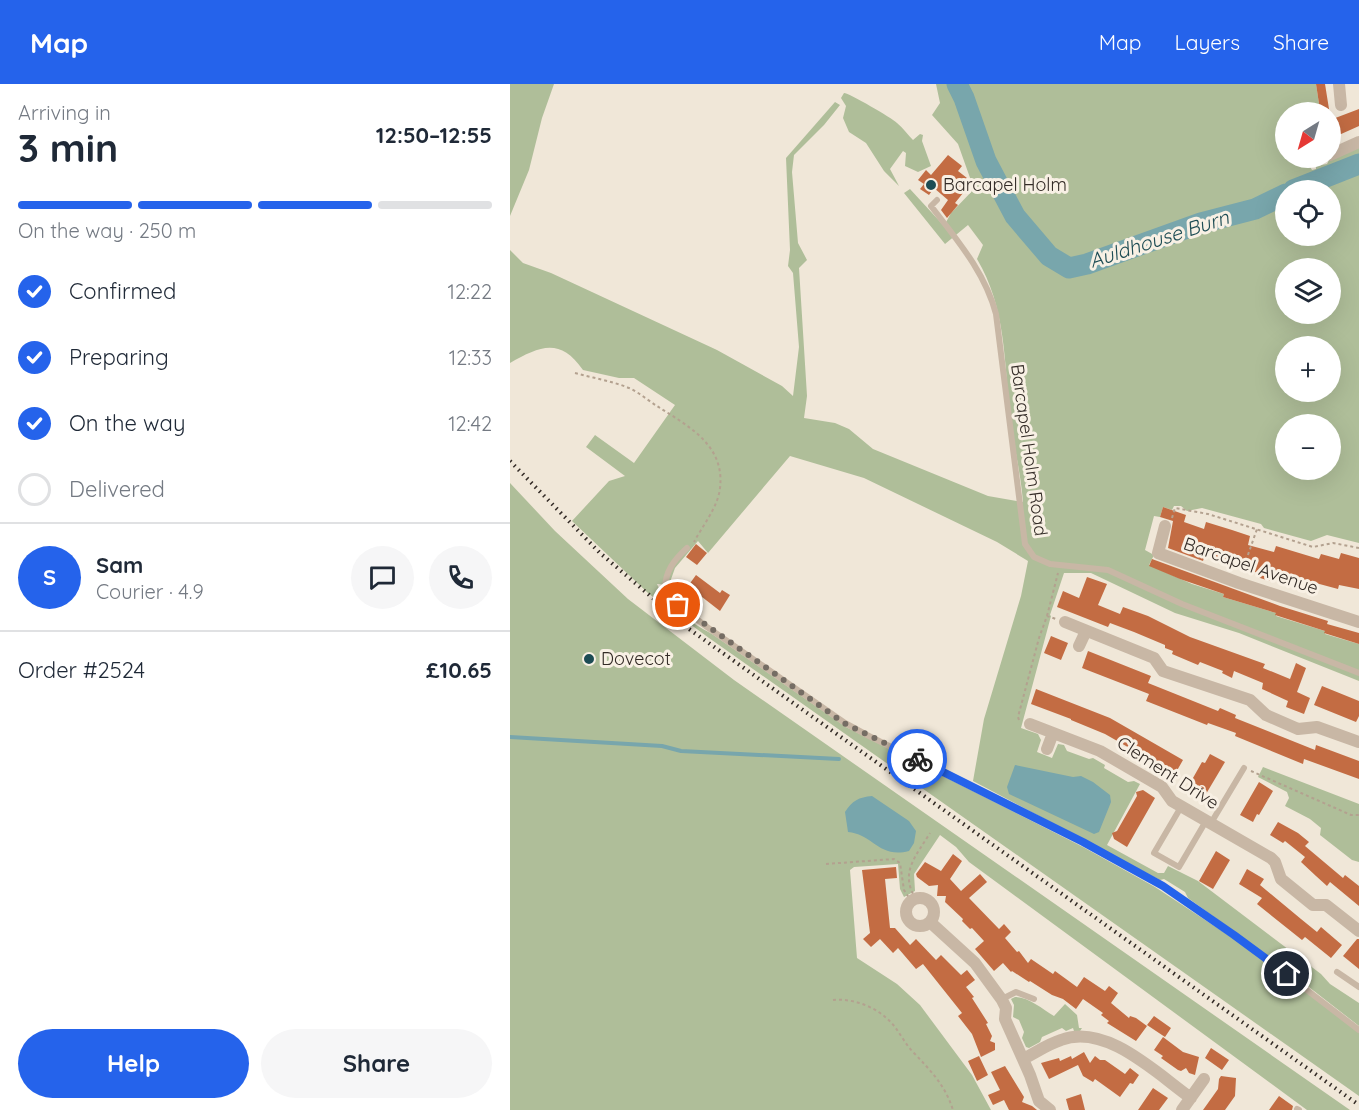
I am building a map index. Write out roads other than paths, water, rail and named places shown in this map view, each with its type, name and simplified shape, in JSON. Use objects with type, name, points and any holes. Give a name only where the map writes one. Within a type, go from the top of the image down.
[{"type":"street","points":[[1339,84],[1341,102]]},
{"type":"street","points":[[1341,150],[1359,142]]},
{"type":"street","name":"Barcapel Avenue","points":[[1165,526],[1158,553],[1239,583],[1359,622]]},
{"type":"street","points":[[1065,622],[1154,658],[1163,671],[1250,700],[1266,716],[1298,729],[1317,727],[1359,742]]},
{"type":"street","points":[[1079,646],[1086,631]]},
{"type":"street","name":"Clement Drive","points":[[1030,724],[1100,751],[1162,787],[1172,801],[1271,858],[1275,862],[1281,879],[1313,905],[1326,905],[1359,931]]},
{"type":"street","points":[[1047,749],[1053,733]]},
{"type":"street","points":[[923,899],[930,902],[933,909],[930,922],[922,926],[913,924],[907,918],[906,909],[914,900],[923,899]]},
{"type":"street","points":[[930,922],[975,963],[1002,1000],[1006,1008],[1005,1018],[1040,1101],[1050,1110]]},
{"type":"street","points":[[1023,1059],[1062,1039],[1090,1036],[1117,1045],[1191,1098]]},
{"type":"street","points":[[1182,1110],[1204,1079]]},
{"type":"lane","name":"Barcapel Holm Road","points":[[937,200],[931,206],[981,276],[990,292],[996,314],[1025,544],[1034,557],[1050,564],[1108,570],[1182,604],[1359,673]]},
{"type":"lane","points":[[687,548],[673,562],[665,579],[665,590],[678,605],[716,634],[859,731],[1083,842],[1163,886],[1234,935],[1359,1030]]},
{"type":"lane","points":[[1181,806],[1154,853],[1179,867],[1244,768]]},
{"type":"lane","points":[[1337,972],[1359,987]]},
{"type":"lane","points":[[1002,1000],[1016,992],[1034,999]]},
{"type":"water","points":[[1015,765],[1073,777],[1081,776],[1110,795],[1111,802],[1099,832],[1094,834],[1009,794],[1007,787]]},
{"type":"water","points":[[872,796],[909,821],[916,831],[914,843],[909,851],[890,852],[864,837],[848,832],[845,812],[856,800]]},
{"type":"waterway","name":"Auldhouse Burn","points":[[957,84],[986,161],[1015,216],[1049,256],[1069,268],[1087,264],[1201,223],[1255,209],[1275,199]]},
{"type":"waterway","name":"Auldhouse Burn","points":[[1318,180],[1359,164]]},
{"type":"waterway","points":[[510,737],[662,746],[681,751],[839,759]]},
{"type":"railway","points":[[510,461],[600,553],[689,629],[1359,1105]]},
{"type":"place","name":"Barcapel Holm","points":[[931,185]]},
{"type":"place","name":"Dovecot","points":[[589,659]]}]
